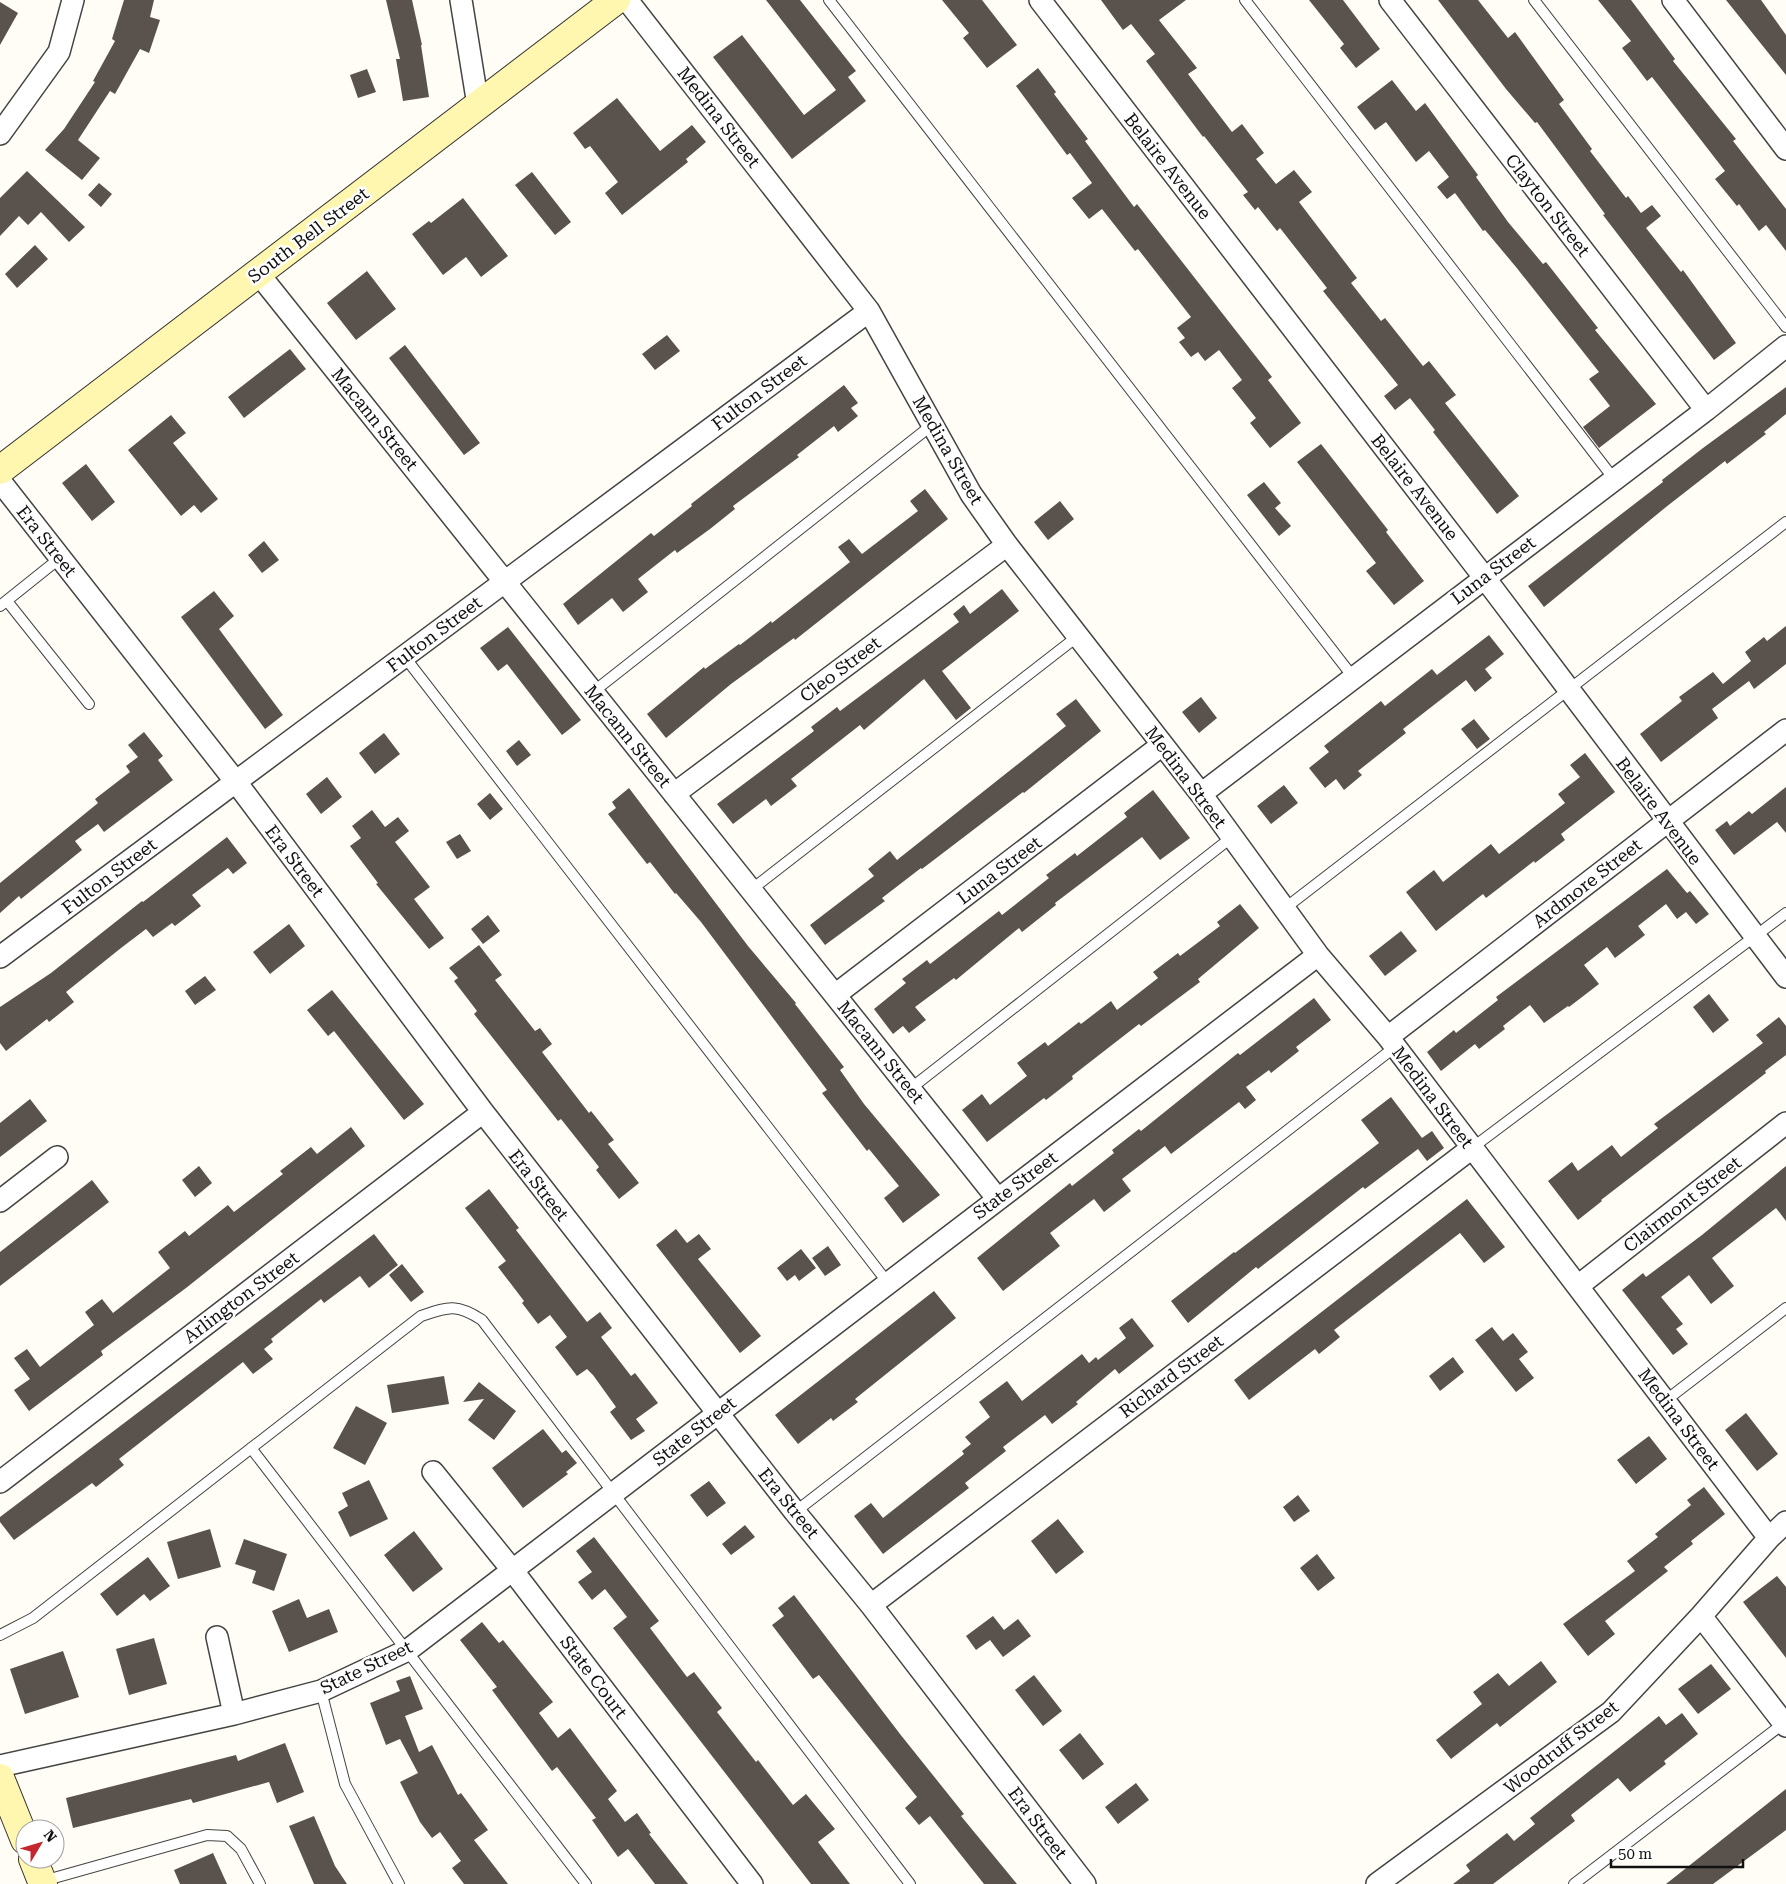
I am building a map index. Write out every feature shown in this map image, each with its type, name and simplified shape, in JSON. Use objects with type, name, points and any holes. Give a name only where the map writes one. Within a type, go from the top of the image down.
[{"type":"main road","name":"South Bell Street","points":[[0,470],[616,0]]},
{"type":"main road","points":[[0,1778],[17,1819]]},
{"type":"street","points":[[0,134],[59,52],[73,0]]},
{"type":"street","points":[[461,0],[478,105]]},
{"type":"street","name":"Medina Street","points":[[627,0],[869,311],[971,494],[1007,545],[1201,794],[1318,954],[1392,1042],[1769,1538]]},
{"type":"street","name":"Belaire Avenue","points":[[1040,0],[1484,577],[1786,978]]},
{"type":"street","name":"Clayton Street","points":[[1390,0],[1706,410]]},
{"type":"street","points":[[1673,0],[1786,149]]},
{"type":"street","name":"Macann Street","points":[[258,273],[997,1198]]},
{"type":"street","name":"Fulton Street","points":[[0,957],[869,311]]},
{"type":"street","name":"Luna Street","points":[[1201,794],[1706,410],[1786,346]]},
{"type":"street","name":"Era Street","points":[[0,481],[236,782],[483,1112],[717,1413],[871,1605],[1085,1884]]},
{"type":"street","name":"Cleo Street","points":[[674,794],[1007,545]]},
{"type":"street","name":"Ardmore Street","points":[[1392,1042],[1667,821],[1786,730]]},
{"type":"street","name":"Luna Street","points":[[835,995],[1162,745]]},
{"type":"street","name":"State Street","points":[[0,1766],[234,1714],[321,1691],[408,1650],[1318,954]]},
{"type":"street","name":"Arlington Street","points":[[0,1482],[483,1112]]},
{"type":"street","name":"Clairmont Street","points":[[1578,1286],[1786,1123]]},
{"type":"street","name":"Richard Street","points":[[871,1605],[1472,1148]]},
{"type":"street","points":[[0,1201],[57,1157]]},
{"type":"street","name":"State Court","points":[[433,1472],[513,1571],[752,1884]]},
{"type":"street","name":"Woodruff Street","points":[[1378,1884],[1611,1712],[1701,1616],[1769,1538],[1786,1522]]},
{"type":"street","points":[[1701,1616],[1785,1724]]},
{"type":"street","points":[[218,1637],[234,1714]]},
{"type":"lane","points":[[829,0],[1353,677]]},
{"type":"lane","points":[[1245,0],[1614,479]]},
{"type":"lane","points":[[1534,0],[1786,327]]},
{"type":"lane","points":[[593,692],[932,425]]},
{"type":"lane","points":[[1284,909],[1786,522]]},
{"type":"lane","points":[[60,558],[3,604],[89,704]]},
{"type":"lane","points":[[751,890],[1078,636]]},
{"type":"lane","points":[[404,656],[888,1283]]},
{"type":"lane","points":[[910,1089],[1232,837]]},
{"type":"lane","points":[[1472,1148],[1786,913]]},
{"type":"lane","points":[[795,1512],[1392,1042]]},
{"type":"lane","points":[[0,1635],[33,1618],[421,1316],[444,1308],[465,1309],[482,1320],[910,1884]]},
{"type":"lane","points":[[1665,1401],[1786,1308]]},
{"type":"lane","points":[[251,1448],[586,1884]]},
{"type":"lane","points":[[321,1691],[345,1784],[399,1884]]},
{"type":"lane","points":[[1574,1884],[1785,1724]]},
{"type":"lane","points":[[39,1875],[207,1834],[227,1836],[241,1849],[260,1884]]},
{"type":"building","points":[[124,0],[154,0],[150,17],[160,20],[149,53],[140,49],[115,94],[110,91],[78,140],[100,158],[82,180],[45,150],[64,129],[95,82],[93,81],[115,41],[112,39]]},
{"type":"building","points":[[386,0],[412,0],[422,45],[429,97],[403,101],[396,59],[400,59]]},
{"type":"building","points":[[766,0],[800,0],[856,71],[848,77],[866,101],[792,159],[713,57],[742,35],[804,115],[836,90]]},
{"type":"building","points":[[942,0],[982,0],[1017,45],[987,68],[963,38],[969,33]]},
{"type":"building","points":[[1101,0],[1186,0],[1159,20],[1197,68],[1188,74],[1232,132],[1242,124],[1264,153],[1256,159],[1276,184],[1294,170],[1312,192],[1299,202],[1357,278],[1351,283],[1381,321],[1385,318],[1423,366],[1429,361],[1456,395],[1445,403],[1519,496],[1497,514],[1433,432],[1435,430],[1410,398],[1395,410],[1384,396],[1398,385],[1323,291],[1327,288],[1280,228],[1277,231],[1258,207],[1255,210],[1243,195],[1248,192],[1203,137],[1146,61],[1155,54],[1131,24],[1123,30]]},
{"type":"building","points":[[1309,0],[1343,0],[1380,49],[1356,68],[1340,48],[1344,44]]},
{"type":"building","points":[[1438,0],[1478,0],[1508,38],[1515,32],[1564,100],[1559,104],[1592,149],[1590,151],[1626,198],[1628,196],[1641,213],[1652,205],[1661,216],[1646,228],[1681,272],[1683,270],[1736,343],[1714,360],[1603,215],[1605,214],[1537,122],[1535,123],[1506,89]]},
{"type":"building","points":[[1598,0],[1631,0],[1675,59],[1673,61],[1736,139],[1733,141],[1786,209],[1786,251],[1766,225],[1759,231],[1739,204],[1737,206],[1715,179],[1725,171],[1652,77],[1647,81],[1622,48],[1631,41]]},
{"type":"building","points":[[1726,0],[1761,0],[1786,35],[1786,75]]},
{"type":"building","points":[[0,2],[18,13],[0,45]]},
{"type":"building","points":[[1038,68],[1056,92],[1054,94],[1088,139],[1085,141],[1134,207],[1137,204],[1272,377],[1268,380],[1301,423],[1270,448],[1250,423],[1256,418],[1232,388],[1242,380],[1219,350],[1205,361],[1198,352],[1191,357],[1179,342],[1185,338],[1177,328],[1191,317],[1138,249],[1135,251],[1102,209],[1089,219],[1072,198],[1092,183],[1070,153],[1067,155],[1016,86]]},
{"type":"building","points":[[367,69],[376,92],[358,98],[350,75]]},
{"type":"building","points":[[1392,80],[1416,111],[1425,103],[1478,175],[1476,177],[1508,222],[1543,264],[1546,262],[1598,328],[1595,330],[1656,404],[1599,448],[1583,427],[1610,406],[1589,379],[1599,372],[1516,267],[1485,230],[1483,231],[1455,193],[1447,199],[1437,187],[1449,177],[1429,151],[1416,162],[1386,122],[1375,130],[1357,107]]},
{"type":"building","points":[[617,98],[660,151],[692,125],[706,142],[686,159],[688,162],[622,215],[605,193],[618,182],[590,146],[585,149],[573,133]]},
{"type":"building","points":[[27,171],[85,227],[69,242],[41,212],[28,225],[19,216],[0,236],[0,198]]},
{"type":"building","points":[[532,172],[571,222],[555,235],[515,185]]},
{"type":"building","points":[[99,183],[112,194],[101,207],[88,195]]},
{"type":"building","points":[[463,198],[508,256],[481,277],[466,257],[443,275],[412,234],[429,221],[431,223]]},
{"type":"building","points":[[35,245],[48,259],[17,288],[5,274]]},
{"type":"building","points":[[367,271],[396,309],[356,340],[327,303]]},
{"type":"building","points":[[667,335],[680,351],[655,370],[642,354]]},
{"type":"building","points":[[405,345],[480,443],[464,455],[389,358]]},
{"type":"building","points":[[290,349],[306,369],[244,418],[228,397]]},
{"type":"building","points":[[844,385],[858,403],[851,408],[858,416],[838,432],[834,426],[797,455],[799,457],[733,506],[735,509],[710,529],[677,553],[675,550],[638,579],[648,592],[623,612],[612,598],[578,625],[563,604],[651,533],[654,536],[692,506],[691,504]]},
{"type":"building","points":[[1786,387],[1786,414],[1764,432],[1766,434],[1727,464],[1725,461],[1544,607],[1528,586],[1663,482],[1662,480],[1703,448]]},
{"type":"building","points":[[171,415],[186,433],[173,443],[218,499],[201,513],[194,505],[181,516],[128,450]]},
{"type":"building","points":[[1321,444],[1388,530],[1386,532],[1424,581],[1394,605],[1366,571],[1376,563],[1297,462]]},
{"type":"building","points":[[86,464],[115,502],[92,521],[62,483]]},
{"type":"building","points":[[1264,482],[1281,503],[1275,508],[1291,526],[1279,536],[1247,495]]},
{"type":"building","points":[[925,489],[948,519],[795,640],[794,638],[731,684],[666,738],[647,714],[704,667],[705,669],[740,645],[771,621],[772,623],[850,562],[838,547],[849,539],[862,554],[918,511],[910,501]]},
{"type":"building","points":[[1060,501],[1074,519],[1048,540],[1034,522]]},
{"type":"building","points":[[264,541],[279,560],[262,573],[248,555]]},
{"type":"building","points":[[1002,589],[1019,611],[942,671],[971,708],[956,720],[924,679],[864,730],[860,725],[791,779],[797,786],[771,806],[766,799],[733,824],[717,804],[814,731],[811,727],[837,707],[840,711],[959,622],[953,614],[964,605],[970,614]]},
{"type":"building","points":[[214,591],[234,616],[219,629],[283,715],[265,729],[181,617]]},
{"type":"building","points":[[1786,626],[1786,664],[1754,689],[1749,681],[1712,709],[1718,718],[1661,762],[1640,734],[1682,701],[1679,697],[1713,672],[1723,684],[1751,661],[1745,652],[1764,637],[1767,641]]},
{"type":"building","points":[[508,627],[581,720],[562,735],[507,664],[498,671],[480,648]]},
{"type":"building","points":[[1489,635],[1504,654],[1485,669],[1492,678],[1475,692],[1466,680],[1403,729],[1406,733],[1358,771],[1362,775],[1344,790],[1336,779],[1325,788],[1309,768],[1329,752],[1324,746],[1381,701],[1385,706],[1432,669],[1437,675]]},
{"type":"building","points":[[1201,697],[1217,718],[1199,733],[1182,712]]},
{"type":"building","points":[[1076,699],[1101,731],[1024,793],[882,898],[885,901],[825,945],[810,925],[874,876],[868,869],[890,851],[897,860],[1066,726],[1056,714]]},
{"type":"building","points":[[1474,719],[1490,739],[1477,749],[1461,729]]},
{"type":"building","points":[[144,732],[163,756],[158,760],[173,780],[104,832],[98,824],[75,841],[82,850],[21,899],[19,896],[0,913],[0,883],[98,803],[95,799],[130,772],[126,766],[138,757],[128,745]]},
{"type":"building","points":[[384,733],[400,754],[375,774],[359,753]]},
{"type":"building","points":[[519,740],[531,755],[517,766],[506,751]]},
{"type":"building","points":[[1585,753],[1615,792],[1561,834],[1565,840],[1486,898],[1483,894],[1436,931],[1406,892],[1434,870],[1443,882],[1491,844],[1499,854],[1565,803],[1558,794],[1580,777],[1570,765]]},
{"type":"building","points":[[327,777],[342,797],[321,814],[306,794]]},
{"type":"building","points":[[1284,785],[1298,803],[1271,824],[1257,806]]},
{"type":"building","points":[[1786,787],[1786,833],[1777,822],[1734,855],[1715,830],[1727,821],[1730,826],[1749,811],[1752,814]]},
{"type":"building","points":[[629,788],[748,946],[796,1003],[844,1067],[840,1070],[864,1104],[940,1195],[903,1223],[884,1198],[899,1186],[869,1149],[867,1151],[822,1093],[827,1090],[701,922],[675,894],[650,862],[647,864],[608,814],[616,808],[612,802]]},
{"type":"building","points":[[1153,790],[1190,838],[1160,860],[1142,837],[1055,903],[1056,905],[1022,932],[1019,928],[956,980],[954,978],[915,1007],[926,1020],[909,1033],[903,1026],[893,1034],[874,1009],[906,983],[902,979],[927,960],[930,964],[999,911],[1002,915],[1049,878],[1046,875],[1075,853],[1077,856],[1127,817],[1124,813]]},
{"type":"building","points":[[490,793],[503,809],[490,820],[477,804]]},
{"type":"building","points":[[372,810],[385,827],[398,817],[409,831],[395,842],[430,887],[414,899],[444,938],[429,949],[376,884],[378,883],[350,846],[361,838],[352,826]]},
{"type":"building","points":[[460,834],[471,851],[457,859],[446,842]]},
{"type":"building","points":[[227,837],[247,863],[233,874],[228,868],[192,895],[201,906],[175,926],[172,923],[153,937],[146,929],[121,948],[66,992],[74,1002],[49,1022],[47,1019],[6,1051],[0,1043],[0,1007],[51,973]]},
{"type":"building","points":[[1667,869],[1687,893],[1690,891],[1709,914],[1696,924],[1686,912],[1677,919],[1666,904],[1638,926],[1645,935],[1615,958],[1607,947],[1584,965],[1599,984],[1569,1007],[1544,1023],[1530,1005],[1503,1026],[1505,1029],[1479,1049],[1475,1044],[1441,1071],[1427,1052],[1454,1030],[1456,1033],[1498,1000],[1496,997]]},
{"type":"building","points":[[1240,904],[1259,928],[1198,979],[1200,982],[1141,1026],[1139,1024],[1072,1076],[1073,1079],[1046,1100],[1044,1098],[987,1142],[962,1110],[982,1094],[990,1105],[1027,1076],[1017,1063],[1045,1042],[1048,1046],[1079,1022],[1081,1024],[1111,1001],[1117,1010],[1158,978],[1153,972],[1178,953],[1180,956],[1220,926],[1217,922]]},
{"type":"building","points":[[488,915],[500,931],[483,944],[471,929]]},
{"type":"building","points":[[289,924],[305,946],[270,974],[253,952]]},
{"type":"building","points":[[1401,931],[1417,951],[1385,976],[1369,956]]},
{"type":"building","points":[[479,945],[502,975],[495,980],[535,1031],[540,1028],[552,1044],[542,1052],[589,1113],[591,1111],[614,1140],[608,1144],[639,1183],[619,1199],[596,1170],[599,1167],[561,1119],[558,1121],[474,1014],[477,1011],[454,981],[458,978],[449,968]]},
{"type":"building","points":[[205,976],[216,990],[195,1005],[185,991]]},
{"type":"building","points":[[332,990],[424,1104],[404,1120],[334,1031],[328,1036],[307,1010]]},
{"type":"building","points":[[1709,994],[1729,1020],[1713,1033],[1693,1007]]},
{"type":"building","points":[[1314,998],[1331,1020],[1296,1047],[1299,1051],[1271,1073],[1269,1070],[1246,1087],[1256,1100],[1245,1109],[1239,1102],[1171,1154],[1165,1146],[1122,1179],[1131,1191],[1104,1212],[1094,1199],[1050,1233],[1060,1246],[1003,1291],[977,1258],[1070,1183],[1072,1186],[1114,1153],[1112,1150],[1139,1129],[1141,1131],[1238,1053],[1240,1055]]},
{"type":"building","points":[[1779,1017],[1786,1026],[1786,1055],[1765,1071],[1766,1073],[1601,1200],[1578,1220],[1548,1181],[1572,1162],[1578,1171],[1612,1145],[1621,1157],[1658,1128],[1654,1124],[1763,1043],[1756,1035]]},
{"type":"building","points":[[1391,1097],[1422,1138],[1432,1131],[1444,1148],[1427,1161],[1418,1149],[1365,1189],[1363,1187],[1258,1269],[1256,1267],[1188,1323],[1171,1301],[1379,1143],[1361,1120]]},
{"type":"building","points":[[30,1099],[47,1121],[0,1157],[0,1123]]},
{"type":"building","points":[[351,1127],[365,1146],[186,1288],[101,1351],[103,1355],[29,1411],[14,1390],[30,1379],[14,1358],[27,1349],[40,1367],[94,1325],[85,1312],[102,1299],[113,1313],[170,1268],[158,1252],[185,1231],[189,1236],[228,1205],[234,1212],[283,1174],[280,1171],[311,1147],[317,1154]]},
{"type":"building","points":[[199,1166],[212,1183],[195,1197],[182,1180]]},
{"type":"building","points":[[1786,1166],[1786,1221],[1776,1208],[1712,1258],[1734,1286],[1711,1304],[1689,1275],[1661,1297],[1683,1324],[1676,1329],[1688,1344],[1673,1355],[1622,1290],[1643,1273],[1646,1277],[1702,1235]]},
{"type":"building","points":[[92,1180],[109,1202],[0,1286],[0,1252]]},
{"type":"building","points":[[489,1189],[519,1228],[516,1230],[587,1322],[600,1312],[612,1328],[601,1337],[631,1376],[635,1373],[658,1403],[636,1419],[645,1431],[631,1440],[610,1412],[616,1407],[593,1375],[587,1369],[577,1376],[555,1347],[567,1337],[550,1315],[538,1324],[522,1303],[524,1301],[498,1267],[506,1261],[465,1208]]},
{"type":"building","points":[[1467,1199],[1505,1247],[1484,1263],[1460,1233],[1334,1330],[1340,1337],[1319,1354],[1315,1349],[1249,1400],[1234,1380]]},
{"type":"building","points":[[676,1229],[687,1243],[699,1234],[711,1249],[698,1259],[761,1336],[740,1353],[656,1245]]},
{"type":"building","points":[[374,1234],[398,1265],[369,1288],[360,1276],[324,1303],[321,1299],[271,1339],[273,1342],[264,1349],[273,1359],[253,1374],[243,1362],[119,1459],[124,1465],[96,1487],[92,1483],[14,1540],[0,1522],[0,1517]]},
{"type":"building","points":[[828,1246],[841,1265],[825,1276],[812,1258]]},
{"type":"building","points":[[801,1249],[816,1268],[799,1281],[795,1275],[787,1281],[777,1268]]},
{"type":"building","points":[[402,1264],[424,1292],[411,1302],[389,1275]]},
{"type":"building","points":[[934,1291],[956,1318],[855,1399],[858,1402],[833,1421],[831,1418],[798,1444],[775,1415]]},
{"type":"building","points":[[1132,1318],[1154,1346],[1119,1374],[1115,1369],[1076,1402],[1078,1404],[1052,1424],[1045,1415],[1003,1447],[1006,1451],[965,1483],[969,1488],[883,1554],[854,1516],[871,1503],[883,1518],[964,1454],[962,1451],[971,1444],[965,1437],[990,1417],[979,1402],[1007,1381],[1022,1401],[1082,1354],[1089,1363],[1096,1357],[1098,1360],[1126,1338],[1119,1328]]},
{"type":"building","points":[[1492,1327],[1503,1341],[1513,1333],[1528,1352],[1519,1359],[1534,1378],[1516,1392],[1475,1340]]},
{"type":"building","points":[[1453,1357],[1464,1372],[1440,1391],[1429,1376]]},
{"type":"building","points":[[444,1376],[449,1404],[392,1413],[387,1385]]},
{"type":"building","points":[[479,1382],[516,1411],[494,1440],[468,1420],[484,1399],[463,1402]]},
{"type":"building","points":[[356,1406],[387,1423],[365,1465],[333,1448]]},
{"type":"building","points":[[1746,1413],[1778,1454],[1757,1471],[1725,1430]]},
{"type":"building","points":[[543,1429],[562,1453],[566,1450],[577,1463],[566,1472],[568,1474],[523,1508],[492,1468]]},
{"type":"building","points":[[1649,1436],[1667,1459],[1636,1484],[1617,1460]]},
{"type":"building","points":[[369,1480],[388,1519],[350,1537],[338,1512],[348,1506],[342,1493]]},
{"type":"building","points":[[709,1481],[726,1503],[707,1517],[690,1495]]},
{"type":"building","points":[[1704,1487],[1725,1514],[1691,1541],[1693,1544],[1664,1567],[1668,1571],[1605,1621],[1615,1634],[1588,1656],[1563,1624],[1635,1571],[1627,1561],[1658,1537],[1655,1534],[1691,1505],[1687,1500]]},
{"type":"building","points":[[1298,1495],[1310,1511],[1294,1522],[1283,1507]]},
{"type":"building","points":[[1058,1519],[1084,1552],[1056,1574],[1031,1541]]},
{"type":"building","points":[[745,1525],[755,1537],[731,1555],[722,1544]]},
{"type":"building","points":[[210,1529],[221,1567],[178,1579],[167,1542]]},
{"type":"building","points":[[414,1531],[443,1569],[413,1592],[384,1555]]},
{"type":"building","points":[[594,1537],[659,1621],[650,1628],[687,1677],[694,1672],[722,1708],[717,1712],[756,1762],[758,1760],[793,1805],[806,1794],[835,1829],[818,1842],[850,1884],[811,1884],[613,1628],[627,1617],[605,1589],[592,1600],[578,1582],[592,1572],[576,1551]]},
{"type":"building","points":[[244,1539],[287,1554],[274,1591],[252,1583],[256,1571],[235,1564]]},
{"type":"building","points":[[1317,1554],[1335,1578],[1318,1591],[1300,1568]]},
{"type":"building","points":[[148,1557],[170,1586],[150,1601],[144,1594],[117,1616],[100,1594]]},
{"type":"building","points":[[1777,1576],[1786,1587],[1786,1658],[1743,1602]]},
{"type":"building","points":[[794,1595],[900,1734],[964,1814],[961,1816],[1017,1884],[984,1884],[930,1816],[919,1825],[905,1808],[917,1797],[819,1675],[813,1679],[772,1625],[784,1616],[778,1608]]},
{"type":"building","points":[[299,1599],[307,1618],[329,1609],[338,1632],[289,1652],[272,1611]]},
{"type":"building","points":[[993,1616],[1004,1630],[1018,1619],[1031,1636],[1003,1657],[990,1640],[976,1650],[966,1636]]},
{"type":"building","points":[[482,1622],[499,1643],[503,1640],[553,1702],[539,1713],[558,1738],[570,1728],[617,1791],[608,1799],[625,1822],[637,1813],[651,1833],[649,1834],[688,1884],[655,1884],[628,1849],[618,1857],[592,1820],[596,1818],[557,1767],[552,1771],[492,1690],[497,1687],[460,1640]]},
{"type":"building","points":[[154,1638],[167,1684],[129,1695],[116,1649]]},
{"type":"building","points":[[63,1651],[79,1697],[25,1714],[10,1669]]},
{"type":"building","points":[[1541,1661],[1557,1682],[1500,1727],[1497,1723],[1451,1759],[1436,1740],[1482,1704],[1473,1692],[1498,1673],[1509,1686]]},
{"type":"building","points":[[1711,1664],[1731,1689],[1698,1714],[1678,1689]]},
{"type":"building","points":[[1034,1675],[1062,1711],[1043,1726],[1015,1690]]},
{"type":"building","points":[[410,1676],[423,1709],[405,1716],[419,1752],[432,1745],[458,1795],[461,1793],[488,1830],[474,1840],[508,1884],[464,1884],[452,1868],[461,1861],[440,1832],[432,1838],[420,1822],[400,1782],[418,1773],[400,1739],[386,1745],[370,1703],[400,1691],[396,1681]]},
{"type":"building","points":[[1682,1713],[1698,1734],[1664,1761],[1666,1764],[1630,1792],[1618,1778],[1571,1815],[1575,1821],[1493,1884],[1453,1884],[1470,1871],[1466,1865],[1507,1833],[1514,1841],[1535,1824],[1530,1818],[1659,1716],[1666,1725]]},
{"type":"building","points":[[1080,1733],[1104,1764],[1083,1780],[1059,1750]]},
{"type":"building","points":[[285,1743],[304,1792],[277,1803],[269,1782],[193,1803],[191,1799],[73,1828],[66,1798],[236,1755],[238,1761]]},
{"type":"building","points":[[1136,1783],[1149,1800],[1118,1824],[1105,1807]]},
{"type":"building","points":[[1786,1789],[1786,1830],[1713,1884],[1666,1884]]},
{"type":"building","points":[[314,1816],[335,1866],[347,1884],[314,1884],[289,1826]]},
{"type":"building","points":[[213,1853],[227,1884],[180,1884],[174,1870]]}]
